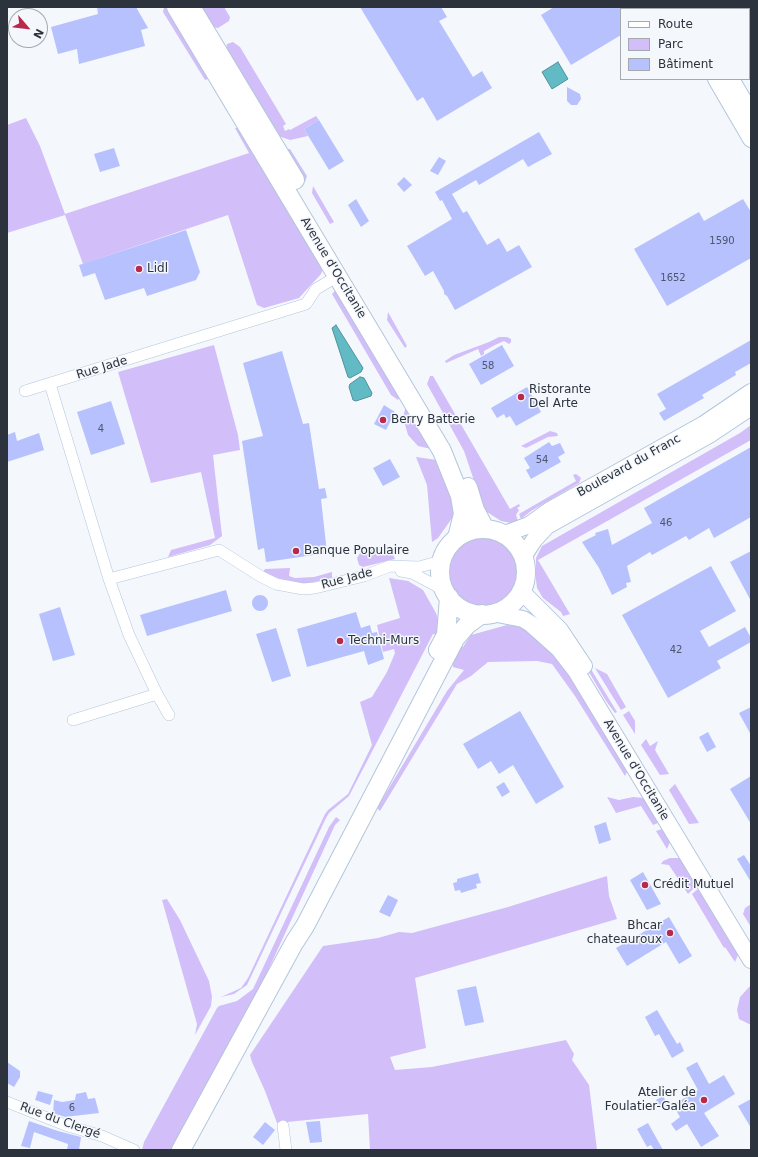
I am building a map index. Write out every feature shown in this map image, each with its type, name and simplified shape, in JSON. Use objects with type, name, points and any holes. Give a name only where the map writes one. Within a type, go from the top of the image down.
[{"type":"main road","name":"Avenue d'Occitanie","points":[[176,7],[442,451],[460,496],[463,514],[457,538]]},
{"type":"main road","name":"Avenue d'Occitanie","points":[[191,7],[448,436],[463,470],[475,510],[485,529]]},
{"type":"main road","points":[[717,80],[751,139]]},
{"type":"main road","points":[[732,80],[751,113]]},
{"type":"main road","name":"Boulevard du Franc","points":[[505,534],[529,525],[550,510],[704,424],[751,392]]},
{"type":"main road","name":"Boulevard du Franc","points":[[523,557],[534,540],[547,526],[709,434],[751,406]]},
{"type":"main road","points":[[181,1150],[294,943],[305,926],[455,639],[467,625],[510,604],[521,591],[525,576],[523,557],[514,543],[505,534],[485,529],[470,531],[457,538],[447,548],[441,561],[440,576],[446,594],[446,635],[348,826],[299,926],[294,943]]},
{"type":"main road","name":"Avenue d'Occitanie","points":[[521,591],[568,639],[642,767],[751,945]]},
{"type":"main road","points":[[446,594],[463,610],[487,614]]},
{"type":"main road","name":"Avenue d'Occitanie","points":[[487,614],[523,619],[531,624],[559,649],[572,665],[751,960]]},
{"type":"street","name":"Rue Jade","points":[[25,391],[306,304],[316,289],[338,276]]},
{"type":"street","points":[[50,384],[109,579],[129,635],[157,694],[169,715]]},
{"type":"street","name":"Rue Jade","points":[[109,579],[219,550],[260,576],[276,584],[294,588],[315,588],[383,570],[390,566],[428,566],[441,561]]},
{"type":"street","name":"Rue Jade","points":[[383,570],[412,573],[446,594]]},
{"type":"street","points":[[73,720],[157,694]]},
{"type":"street","name":"Rue du Clergé","points":[[7,1102],[65,1126],[102,1136],[134,1150]]},
{"type":"street","points":[[283,1126],[286,1150]]},
{"type":"green space","points":[[164,7],[166,7],[209,78],[208,79],[205,80],[163,12]]},
{"type":"green space","points":[[200,7],[224,7],[230,17],[229,21],[218,28],[212,27]]},
{"type":"green space","points":[[751,7],[751,62],[750,8],[718,8]]},
{"type":"green space","points":[[233,42],[240,47],[286,124],[283,126],[285,131],[290,130],[316,116],[319,120],[304,129],[308,136],[290,140],[278,136],[226,51],[227,44]]},
{"type":"green space","points":[[26,118],[40,146],[65,214],[249,153],[235,128],[238,128],[323,269],[321,274],[299,298],[264,308],[257,305],[228,215],[83,264],[65,215],[7,233],[7,125]]},
{"type":"green space","points":[[285,149],[290,149],[307,176],[305,182]]},
{"type":"green space","points":[[313,186],[334,222],[330,224],[312,193]]},
{"type":"green space","points":[[336,290],[400,395],[398,400],[391,395],[332,294]]},
{"type":"green space","points":[[388,312],[407,346],[405,348],[387,320]]},
{"type":"green space","points":[[499,337],[507,337],[511,339],[511,342],[509,344],[504,341],[495,345],[484,351],[484,354],[481,356],[478,349],[446,363],[445,361],[454,355]]},
{"type":"green space","points":[[214,345],[238,435],[240,450],[213,455],[222,536],[210,545],[168,557],[171,550],[215,538],[201,472],[151,483],[118,372]]},
{"type":"green space","points":[[430,376],[433,376],[510,509],[519,504],[520,506],[517,508],[519,510],[516,515],[518,521],[511,523],[501,521],[484,510],[464,451],[427,384]]},
{"type":"green space","points":[[406,406],[431,449],[418,446],[408,435],[403,417]]},
{"type":"green space","points":[[751,425],[751,440],[538,560],[570,614],[563,616],[561,612],[543,598],[537,588],[536,580],[536,558],[542,546],[740,433]]},
{"type":"green space","points":[[550,431],[557,433],[558,436],[548,437],[526,448],[521,446]]},
{"type":"green space","points":[[416,457],[437,460],[453,501],[455,514],[438,538],[432,542],[427,485]]},
{"type":"green space","points":[[576,474],[581,478],[579,483],[531,511],[521,519],[519,514],[576,481],[573,475]]},
{"type":"green space","points":[[481,536],[501,542],[511,552],[517,572],[511,592],[501,602],[481,608],[461,602],[451,592],[445,572],[451,552],[461,542]]},
{"type":"green space","points":[[382,546],[388,546],[388,554],[393,554],[395,559],[363,567],[359,565],[357,558],[360,553],[374,548],[377,556],[384,554]]},
{"type":"green space","points":[[290,568],[289,576],[295,578],[314,577],[332,572],[332,578],[305,584],[282,580],[263,572],[265,569]]},
{"type":"green space","points":[[389,578],[408,581],[423,590],[438,619],[437,635],[433,634],[349,796],[329,813],[326,818],[247,985],[234,994],[221,997],[241,988],[248,978],[325,814],[348,794],[372,745],[360,702],[372,697],[387,672],[395,653],[394,649],[383,652],[377,625],[400,618]]},
{"type":"green space","points":[[507,625],[522,627],[553,654],[569,675],[627,772],[625,776],[575,696],[552,664],[537,661],[488,662],[471,676],[457,684],[380,811],[377,808],[447,691],[464,670],[453,667],[453,660],[458,644],[463,647],[471,635]]},
{"type":"green space","points":[[583,662],[589,666],[617,712],[615,713],[606,701]]},
{"type":"green space","points":[[595,668],[607,674],[626,707],[621,710]]},
{"type":"green space","points":[[629,711],[635,721],[635,734],[623,715]]},
{"type":"green space","points":[[646,739],[650,746],[658,741],[655,750],[669,774],[660,775],[641,745]]},
{"type":"green space","points":[[675,784],[699,823],[689,824],[669,790]]},
{"type":"green space","points":[[607,797],[619,800],[633,797],[644,798],[658,823],[653,825],[641,806],[616,813]]},
{"type":"green space","points":[[336,817],[340,820],[335,825],[253,1003],[174,1150],[142,1150],[144,1142],[217,1008],[219,1006],[237,1001],[253,989],[329,827]]},
{"type":"green space","points":[[662,829],[670,842],[667,849],[656,831]]},
{"type":"green space","points":[[670,858],[681,858],[696,886],[688,894],[669,865],[661,864],[663,861]]},
{"type":"green space","points":[[607,876],[609,896],[617,919],[415,978],[426,1048],[390,1057],[395,1070],[432,1067],[566,1040],[574,1054],[572,1060],[589,1085],[597,1150],[370,1150],[368,1114],[277,1123],[250,1055],[323,946],[378,938],[399,932],[412,933],[508,907]]},
{"type":"green space","points":[[698,889],[738,955],[735,962],[725,947],[724,948],[692,894]]},
{"type":"green space","points":[[167,899],[180,920],[209,981],[212,997],[211,1006],[195,1035],[197,1024],[162,900]]},
{"type":"green space","points":[[751,904],[751,927],[743,914],[745,908]]},
{"type":"green space","points":[[751,985],[751,1025],[739,1019],[737,1010],[740,997]]},
{"type":"water","points":[[558,62],[568,79],[552,89],[542,72]]},
{"type":"water","points":[[336,325],[363,368],[361,372],[350,378],[348,377],[332,328]]},
{"type":"water","points":[[360,377],[364,378],[372,393],[371,396],[356,401],[353,400],[349,387],[350,384]]},
{"type":"building","points":[[97,7],[136,7],[148,28],[141,30],[145,46],[79,64],[77,49],[58,54],[51,27],[98,14]]},
{"type":"building","points":[[360,7],[441,7],[447,17],[439,21],[473,77],[482,71],[492,88],[437,121],[423,97],[417,101]]},
{"type":"building","points":[[554,7],[621,7],[620,36],[571,65],[541,15]]},
{"type":"building","points":[[567,87],[580,94],[581,99],[577,105],[571,105],[567,101]]},
{"type":"building","points":[[319,120],[344,161],[329,170],[304,129]]},
{"type":"building","points":[[539,132],[552,154],[528,167],[523,159],[479,185],[476,180],[452,194],[463,213],[467,211],[487,245],[499,238],[507,252],[519,245],[532,267],[455,310],[447,296],[444,294],[444,291],[433,271],[425,276],[407,246],[452,219],[442,200],[440,201],[435,192]]},
{"type":"building","points":[[114,148],[120,166],[100,172],[94,154]]},
{"type":"building","points":[[439,157],[446,161],[438,175],[430,171]]},
{"type":"building","points":[[404,177],[412,185],[404,192],[397,184]]},
{"type":"building","points":[[356,199],[369,221],[361,227],[348,205]]},
{"type":"building","points":[[743,199],[751,212],[751,258],[667,306],[634,249],[699,212],[704,221]]},
{"type":"building","name":"Lidl","points":[[186,230],[200,272],[196,280],[147,296],[144,288],[105,300],[95,273],[83,277],[79,265]]},
{"type":"building","points":[[751,340],[751,363],[735,372],[736,375],[702,395],[704,398],[664,421],[659,413],[666,409],[657,394]]},
{"type":"building","points":[[502,345],[514,366],[481,385],[469,364]]},
{"type":"building","points":[[282,351],[303,424],[309,423],[319,489],[325,488],[327,498],[321,499],[327,553],[266,562],[264,548],[258,550],[242,441],[263,436],[243,363]]},
{"type":"building","name":"Ristorante Del Arte","points":[[527,387],[541,412],[516,426],[510,416],[506,418],[504,414],[497,418],[491,408]]},
{"type":"building","points":[[111,401],[125,444],[91,455],[77,412]]},
{"type":"building","name":"Berry Batterie","points":[[384,405],[395,412],[386,430],[374,424]]},
{"type":"building","points":[[15,432],[17,441],[39,433],[44,450],[7,462],[7,435]]},
{"type":"building","points":[[549,442],[552,446],[560,443],[565,453],[558,457],[561,462],[531,479],[526,470],[530,468],[524,458]]},
{"type":"building","points":[[751,447],[751,517],[714,538],[709,528],[689,540],[686,536],[652,555],[650,552],[627,566],[631,582],[626,583],[627,587],[612,595],[599,568],[582,542],[596,535],[595,533],[608,529],[612,545],[652,523],[644,508]]},
{"type":"building","points":[[390,459],[400,477],[383,486],[373,468]]},
{"type":"building","points":[[751,551],[751,601],[730,562]]},
{"type":"building","points":[[711,566],[736,611],[700,631],[709,647],[745,627],[751,638],[751,642],[717,661],[721,668],[668,698],[622,615]]},
{"type":"building","points":[[226,590],[232,611],[147,636],[140,615]]},
{"type":"building","points":[[260,595],[266,597],[268,603],[266,609],[260,611],[254,609],[252,603],[254,597]]},
{"type":"building","points":[[60,607],[75,655],[53,661],[39,614]]},
{"type":"building","name":"Techni-Murs","points":[[356,612],[361,628],[370,625],[372,633],[377,632],[384,659],[368,665],[364,651],[307,667],[297,629]]},
{"type":"building","points":[[276,628],[291,676],[272,682],[256,634]]},
{"type":"building","points":[[751,707],[751,735],[739,713]]},
{"type":"building","points":[[520,711],[564,787],[536,804],[513,765],[499,774],[491,761],[478,769],[463,744]]},
{"type":"building","points":[[708,732],[716,747],[707,752],[699,737]]},
{"type":"building","points":[[751,776],[751,824],[730,789]]},
{"type":"building","points":[[504,782],[510,792],[502,797],[496,787]]},
{"type":"building","points":[[606,822],[611,840],[599,844],[594,826]]},
{"type":"building","points":[[744,855],[751,866],[751,882],[737,859]]},
{"type":"building","points":[[643,872],[661,904],[647,910],[630,880]]},
{"type":"building","points":[[478,873],[481,883],[476,884],[477,888],[461,893],[460,890],[455,891],[453,883],[457,882],[457,879]]},
{"type":"building","points":[[388,895],[398,900],[390,917],[379,912]]},
{"type":"building","points":[[669,917],[692,956],[679,964],[666,942],[627,966],[616,948]]},
{"type":"building","points":[[476,986],[484,1022],[465,1026],[457,990]]},
{"type":"building","points":[[657,1010],[677,1044],[680,1042],[684,1051],[672,1058],[659,1034],[655,1036],[645,1017]]},
{"type":"building","points":[[7,1062],[20,1071],[20,1077],[14,1087],[7,1083]]},
{"type":"building","points":[[697,1062],[709,1084],[724,1075],[735,1094],[704,1113],[719,1136],[701,1147],[687,1124],[676,1131],[671,1124],[680,1117],[673,1105],[698,1090],[686,1068]]},
{"type":"building","points":[[38,1091],[53,1095],[50,1105],[35,1100]]},
{"type":"building","points":[[86,1092],[88,1099],[95,1098],[99,1113],[65,1117],[53,1113],[54,1100],[62,1102],[75,1100],[76,1094]]},
{"type":"building","points":[[663,1096],[668,1105],[661,1108],[656,1100]]},
{"type":"building","points":[[751,1099],[751,1128],[738,1106]]},
{"type":"building","points":[[29,1121],[81,1137],[79,1150],[67,1150],[68,1144],[34,1132],[30,1148],[21,1146]]},
{"type":"building","points":[[320,1121],[322,1142],[310,1143],[306,1122]]},
{"type":"building","points":[[265,1122],[275,1130],[263,1145],[253,1137]]},
{"type":"building","points":[[648,1123],[663,1150],[654,1150],[651,1145],[647,1147],[637,1129]]},
{"type":"place","name":"Lidl","points":[[139,269]]},
{"type":"place","name":"Ristorante Del Arte","points":[[521,397]]},
{"type":"place","name":"Berry Batterie","points":[[383,420]]},
{"type":"place","name":"Banque Populaire","points":[[296,551]]},
{"type":"place","name":"Techni-Murs","points":[[340,641]]},
{"type":"place","name":"Crédit Mutuel","points":[[645,885]]},
{"type":"place","name":"Bhcar chateauroux","points":[[670,933]]},
{"type":"place","name":"Atelier de Foulatier-Galéa","points":[[704,1100]]}]
